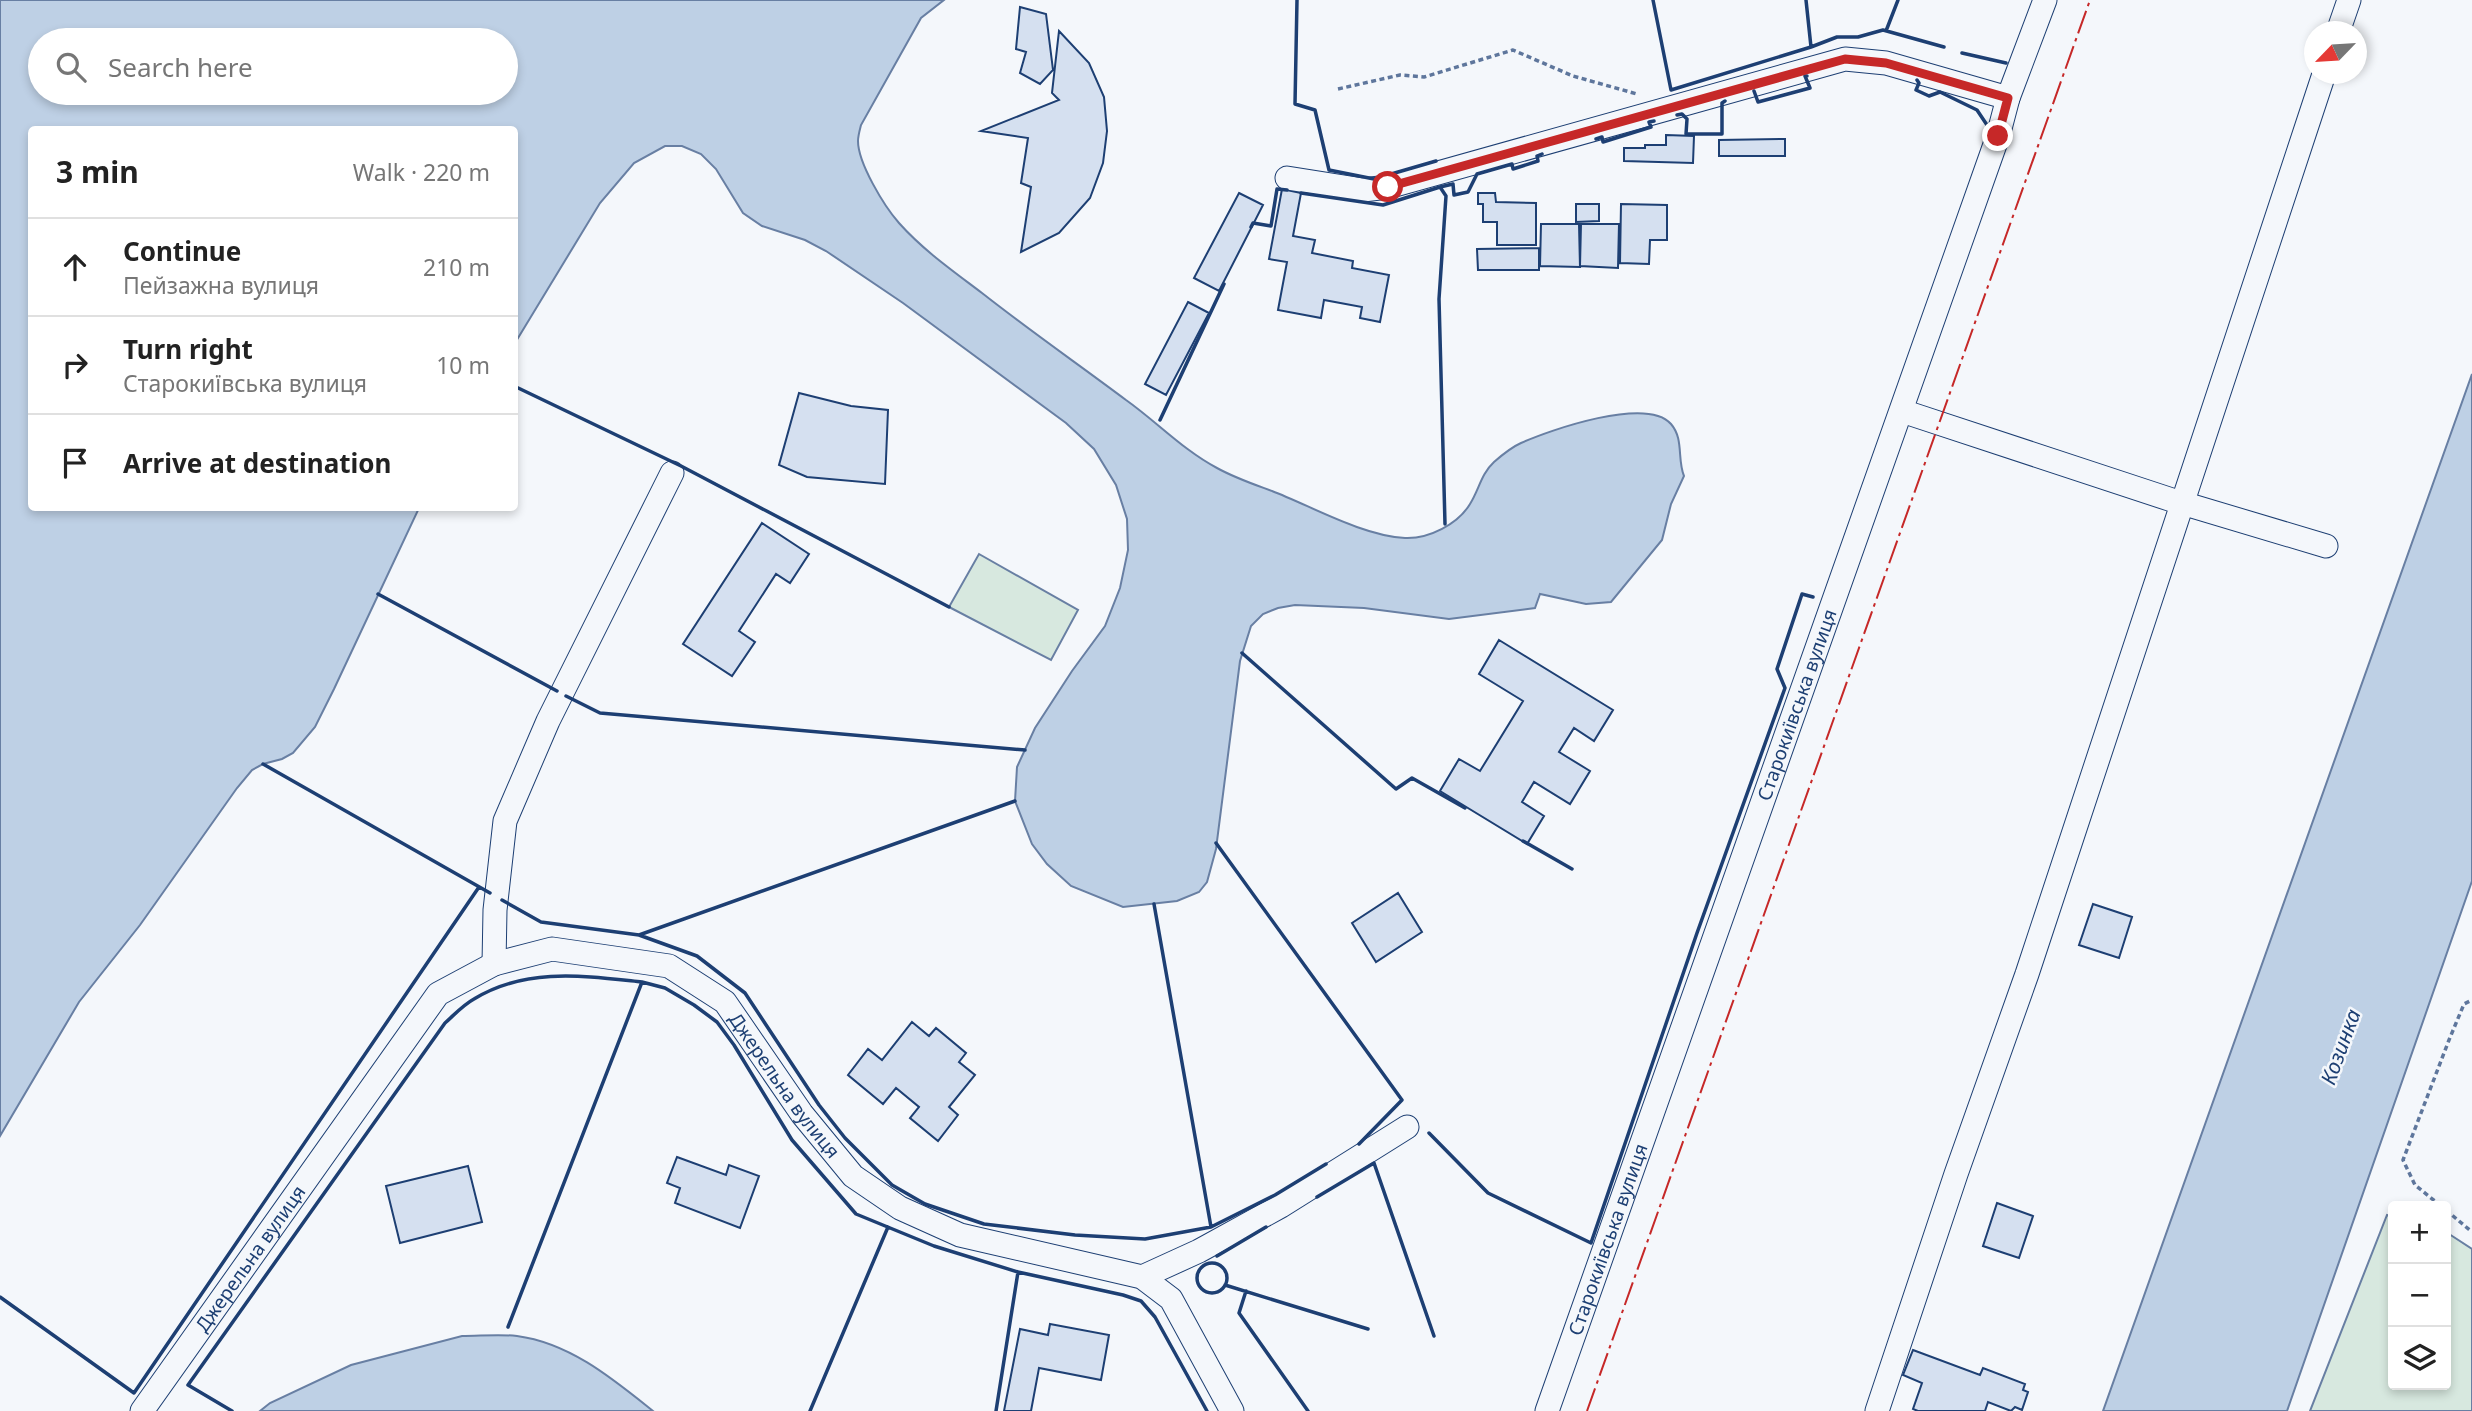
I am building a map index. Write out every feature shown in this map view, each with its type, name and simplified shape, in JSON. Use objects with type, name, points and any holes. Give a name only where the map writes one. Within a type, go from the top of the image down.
[{"type":"street","name":"Старокиївська вулиця","points":[[1547,1411],[1902,411],[1998,136],[2008,98],[2045,0]]},
{"type":"street","points":[[2342,21],[2349,0]]},
{"type":"street","points":[[1287,178],[1363,190],[1388,187],[1845,59],[1886,63],[2008,98]]},
{"type":"street","points":[[1877,1411],[1956,1174],[2027,974],[2177,502],[2321,84]]},
{"type":"street","points":[[1902,411],[2177,502],[2326,546]]},
{"type":"street","points":[[494,964],[495,910],[505,821],[548,721],[673,473]]},
{"type":"street","name":"Джерельна вулиця","points":[[142,1411],[438,995],[494,964],[552,949],[669,966],[725,1002],[802,1114],[853,1176],[900,1208],[960,1235],[1142,1277],[1171,1299],[1231,1411]]},
{"type":"street","points":[[1142,1277],[1199,1251],[1281,1206],[1407,1127]]},
{"type":"path","points":[[1338,89],[1399,75],[1424,77],[1513,50],[1573,76],[1650,98],[1660,109]]},
{"type":"path","points":[[2435,1201],[2415,1185],[2403,1160],[2464,1004],[2472,1000]]},
{"type":"path","points":[[2451,1214],[2472,1232]]},
{"type":"shaded area","points":[[979,554],[1078,610],[1051,660],[949,607]]},
{"type":"shaded area","points":[[2387,1215],[2388,1390],[2451,1390],[2451,1235],[2472,1249],[2472,1411],[2310,1411]]},
{"type":"water","points":[[0,0],[944,0],[921,18],[861,125],[859,150],[873,184],[899,223],[928,251],[1205,461],[1237,478],[1355,526],[1389,536],[1414,538],[1442,529],[1458,518],[1470,504],[1483,477],[1494,462],[1521,443],[1598,418],[1642,413],[1659,416],[1671,424],[1678,436],[1684,476],[1671,504],[1662,540],[1611,602],[1586,604],[1540,594],[1535,608],[1449,619],[1364,608],[1295,605],[1263,614],[1251,626],[1240,661],[1216,849],[1207,882],[1199,892],[1177,901],[1123,907],[1071,886],[1047,864],[1032,844],[1015,801],[1017,767],[1035,728],[1105,626],[1120,588],[1128,550],[1127,519],[1116,485],[1094,449],[1066,423],[903,303],[826,251],[805,240],[762,226],[743,213],[716,169],[701,154],[682,146],[665,146],[634,163],[600,203],[518,338],[518,126],[28,126],[28,511],[418,511],[315,727],[293,753],[252,770],[140,925],[79,1002],[0,1136]]},
{"type":"water","name":"Козинка","points":[[2472,374],[2472,881],[2287,1411],[2103,1411]]},
{"type":"water","points":[[462,1336],[517,1336],[555,1346],[590,1364],[653,1411],[260,1411],[270,1403],[351,1365]]},
{"type":"building","points":[[1020,7],[1046,14],[1053,70],[1040,84],[1020,73],[1026,52],[1016,49]]},
{"type":"building","points":[[1059,31],[1089,63],[1104,97],[1107,131],[1103,163],[1090,198],[1059,233],[1021,252],[1031,187],[1021,183],[1028,138],[981,131],[1059,100],[1052,93]]},
{"type":"building","points":[[1666,135],[1694,136],[1693,163],[1624,161],[1624,148],[1666,145]]},
{"type":"building","points":[[1785,139],[1785,156],[1719,156],[1719,140]]},
{"type":"building","points":[[1282,189],[1301,193],[1293,236],[1315,240],[1312,253],[1353,261],[1352,268],[1389,275],[1380,322],[1360,318],[1362,307],[1324,300],[1321,318],[1278,310],[1287,262],[1269,259]]},
{"type":"building","points":[[1239,193],[1263,205],[1219,291],[1194,278]]},
{"type":"building","points":[[1478,193],[1495,193],[1496,202],[1536,203],[1536,245],[1497,245],[1497,222],[1483,222],[1483,204],[1478,204]]},
{"type":"building","points":[[1576,204],[1599,204],[1599,221],[1576,222]]},
{"type":"building","points":[[1621,204],[1667,205],[1667,240],[1650,240],[1649,264],[1620,263]]},
{"type":"building","points":[[1541,224],[1579,224],[1580,267],[1540,266]]},
{"type":"building","points":[[1581,224],[1619,224],[1618,268],[1580,266]]},
{"type":"building","points":[[1539,248],[1539,270],[1478,270],[1477,249]]},
{"type":"building","points":[[1188,302],[1209,313],[1166,395],[1145,384]]},
{"type":"building","points":[[799,393],[851,406],[888,410],[885,484],[807,477],[779,465]]},
{"type":"building","points":[[762,523],[809,554],[790,583],[776,574],[739,631],[755,642],[732,676],[683,644]]},
{"type":"building","points":[[1499,640],[1613,710],[1594,741],[1574,728],[1559,752],[1590,771],[1570,804],[1534,782],[1522,802],[1544,816],[1527,844],[1440,791],[1459,759],[1480,771],[1523,701],[1479,674]]},
{"type":"building","points":[[1398,893],[1422,932],[1376,962],[1352,923]]},
{"type":"building","points":[[2093,904],[2132,917],[2119,958],[2079,945]]},
{"type":"building","points":[[912,1022],[929,1036],[936,1028],[966,1053],[959,1062],[975,1075],[949,1107],[958,1115],[938,1141],[910,1118],[919,1107],[896,1088],[883,1104],[848,1075],[868,1049],[882,1060]]},
{"type":"building","points":[[677,1157],[726,1175],[729,1165],[759,1176],[740,1228],[675,1203],[680,1188],[667,1183]]},
{"type":"building","points":[[468,1166],[482,1222],[400,1243],[386,1186]]},
{"type":"building","points":[[1997,1203],[2033,1216],[2019,1258],[1983,1246]]},
{"type":"building","points":[[1050,1324],[1109,1335],[1101,1380],[1039,1368],[1031,1411],[1004,1411],[1020,1329],[1048,1335]]},
{"type":"building","points":[[1913,1350],[1980,1375],[1983,1368],[2025,1384],[2023,1390],[2028,1392],[2022,1410],[2015,1407],[2011,1411],[1988,1402],[1985,1411],[1913,1409],[1922,1383],[1903,1375]]},
{"type":"wall","points":[[1297,0],[1295,104],[1315,110],[1329,170],[1374,179],[1436,161]]},
{"type":"wall","points":[[1653,0],[1671,90],[1811,47]]},
{"type":"wall","points":[[1806,0],[1811,47],[1837,37],[1858,37],[1883,30],[1944,47]]},
{"type":"wall","points":[[1886,31],[1898,0]]},
{"type":"wall","points":[[1962,53],[2006,63]]},
{"type":"wall","points":[[1754,91],[1758,102],[1810,88],[1807,76]]},
{"type":"wall","points":[[1917,80],[1919,83],[1916,90],[1929,96],[1940,92],[1977,110],[1987,125]]},
{"type":"wall","points":[[1677,115],[1682,114],[1687,119],[1686,134],[1722,134],[1722,103],[1725,101]]},
{"type":"wall","points":[[1596,139],[1602,137],[1603,142],[1651,127],[1649,122],[1654,121]]},
{"type":"wall","points":[[1440,187],[1453,184],[1454,195],[1468,192],[1477,174],[1512,164],[1513,169],[1538,161],[1537,156],[1542,154]]},
{"type":"wall","points":[[1301,193],[1383,205],[1440,187],[1446,196],[1439,299],[1445,524]]},
{"type":"wall","points":[[1251,227],[1253,223],[1271,226],[1277,189],[1287,190]]},
{"type":"wall","points":[[1160,420],[1224,284]]},
{"type":"wall","points":[[518,388],[681,466],[949,607]]},
{"type":"wall","points":[[378,594],[557,691]]},
{"type":"wall","points":[[1429,1133],[1488,1193],[1591,1243],[1697,933],[1785,688],[1777,669],[1802,594],[1813,597]]},
{"type":"wall","points":[[1242,653],[1396,789],[1412,778],[1465,808]]},
{"type":"wall","points":[[566,696],[600,713],[1025,750]]},
{"type":"wall","points":[[263,764],[490,893]]},
{"type":"wall","points":[[639,935],[1015,801]]},
{"type":"wall","points":[[1523,841],[1572,869]]},
{"type":"wall","points":[[1216,843],[1402,1100],[1359,1144]]},
{"type":"wall","points":[[0,1297],[134,1393],[479,887]]},
{"type":"wall","points":[[502,900],[541,922],[639,935],[697,956],[745,993],[819,1105],[845,1138],[892,1185],[925,1204],[984,1224],[1075,1235],[1145,1239],[1211,1227],[1275,1195],[1326,1164]]},
{"type":"wall","points":[[1154,904],[1211,1227]]},
{"type":"wall","points":[[232,1411],[188,1385],[445,1023],[474,999],[514,982],[556,976],[642,982]]},
{"type":"wall","points":[[508,1327],[642,982],[665,988],[717,1022],[792,1140],[856,1214],[934,1246],[1018,1272]]},
{"type":"wall","points":[[1317,1197],[1374,1163],[1434,1336]]},
{"type":"wall","points":[[810,1411],[888,1227]]},
{"type":"wall","points":[[1217,1256],[1266,1227]]},
{"type":"wall","points":[[1212,1263],[1223,1267],[1227,1278],[1223,1289],[1212,1293],[1201,1289],[1197,1278],[1201,1267],[1212,1263]]},
{"type":"wall","points":[[996,1411],[1018,1272],[1141,1301],[1155,1317],[1207,1411]]},
{"type":"wall","points":[[1225,1285],[1368,1329]]},
{"type":"wall","points":[[1246,1291],[1239,1313],[1308,1411]]},
{"type":"power","points":[[1587,1411],[2090,0]]},
{"type":"route","points":[[1388,187],[1845,59],[1886,63],[2008,98],[1998,136]]}]
